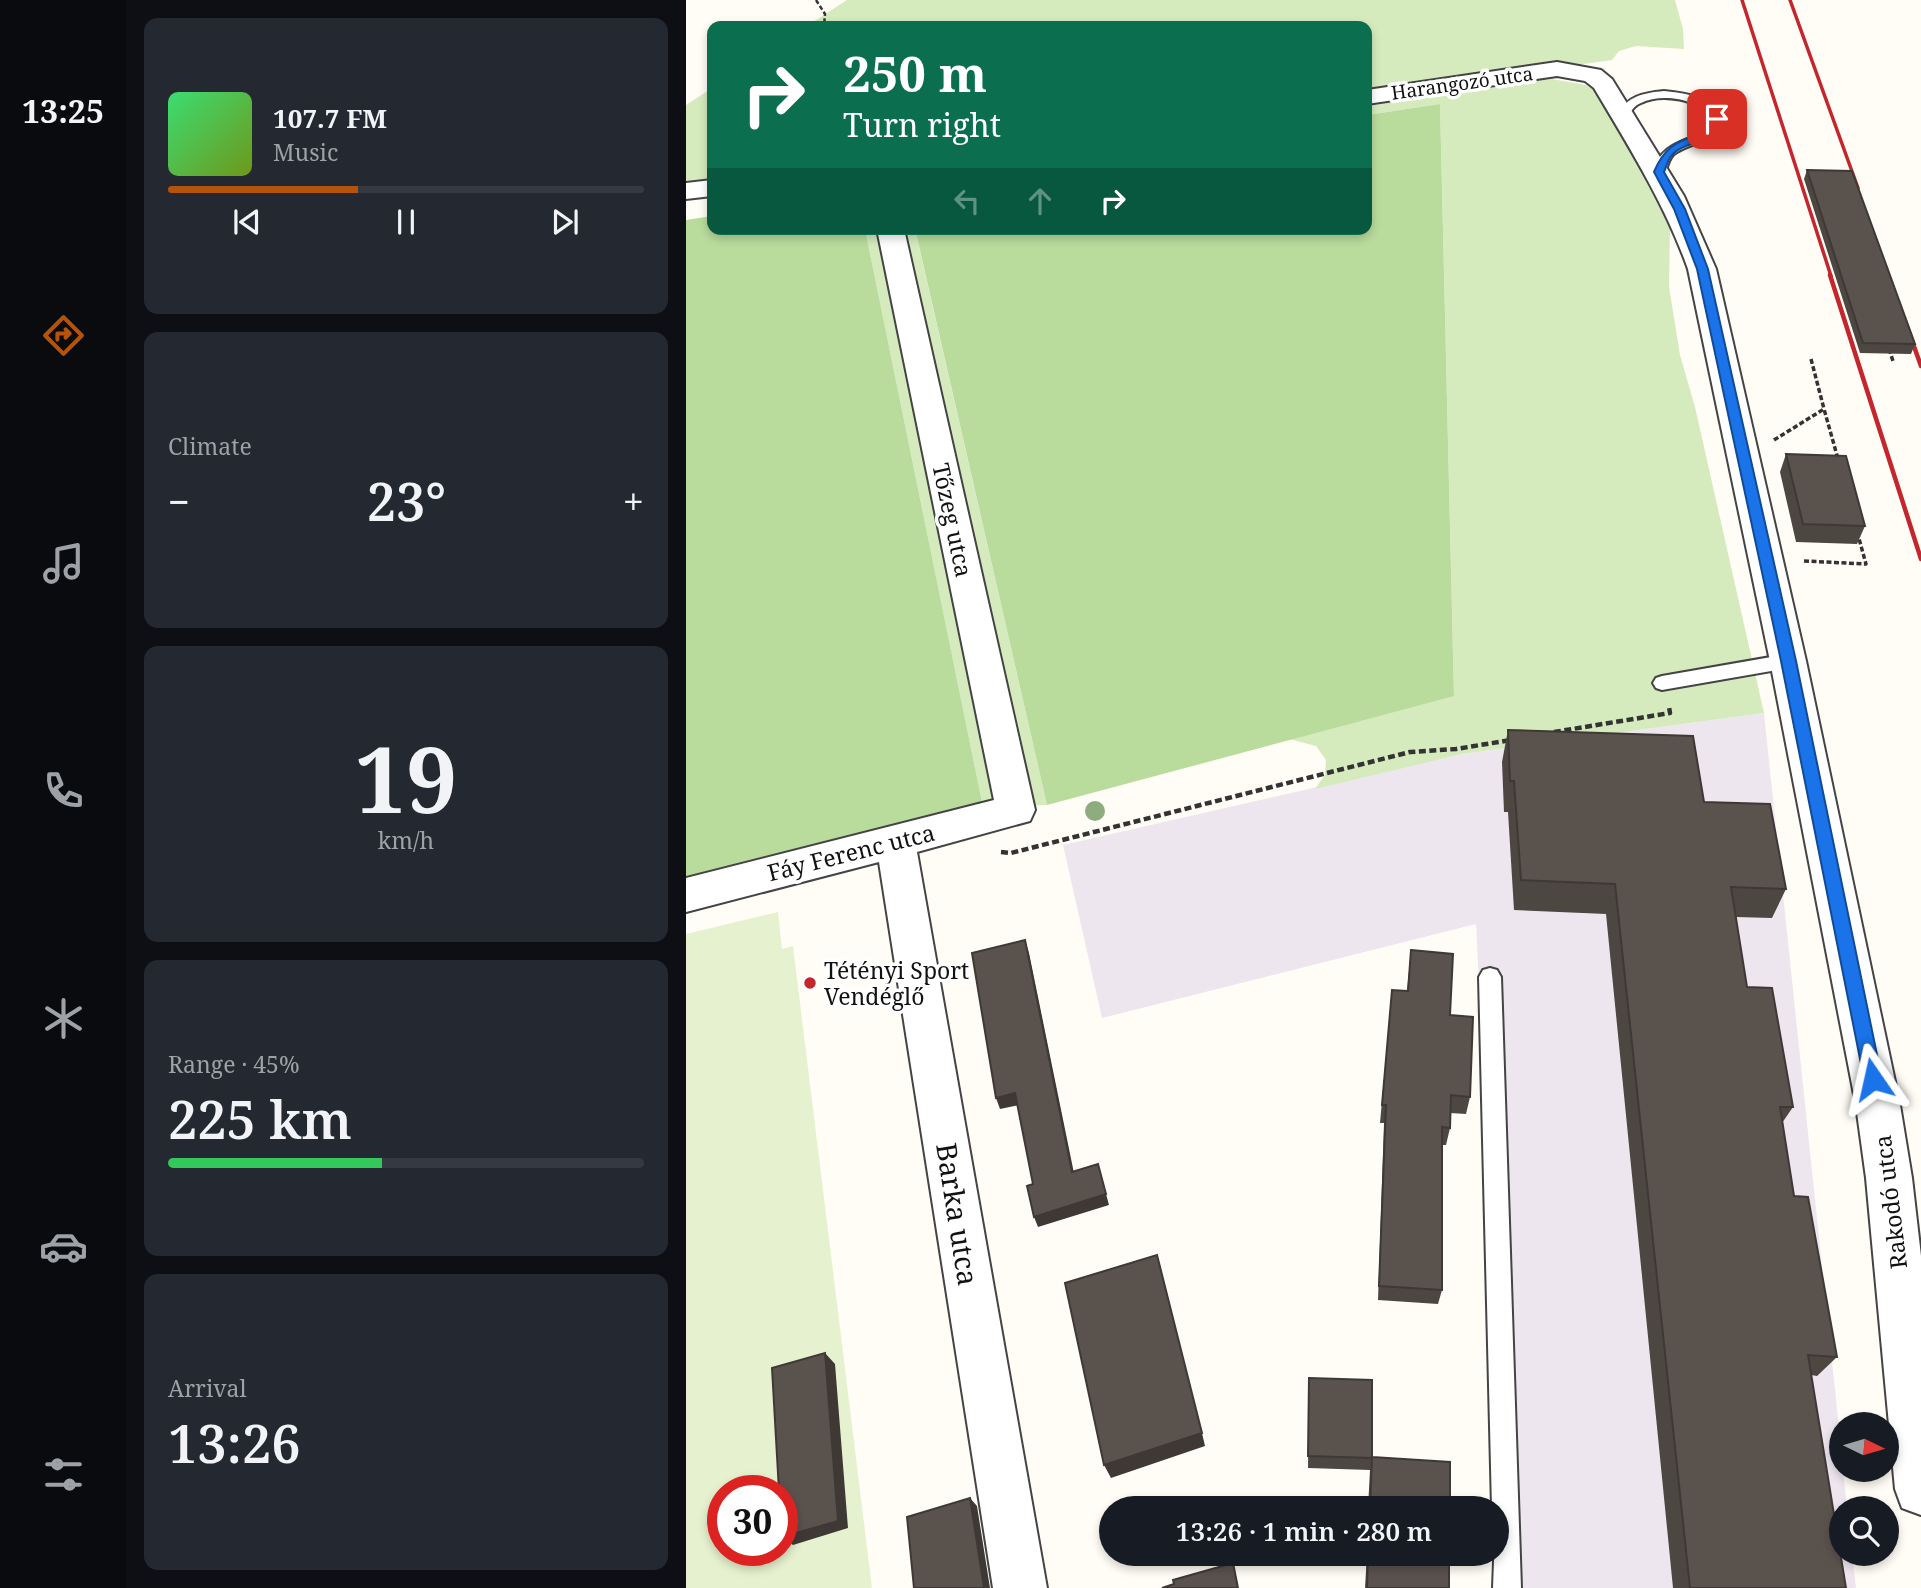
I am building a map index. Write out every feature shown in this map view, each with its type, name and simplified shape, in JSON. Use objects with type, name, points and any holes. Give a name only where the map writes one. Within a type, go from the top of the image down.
[{"type":"street","name":"Harangozó utca","points":[[1372,96],[1557,69]]},
{"type":"street","name":"Rakodó utca","points":[[1557,69],[1592,75],[1603,84],[1680,209],[1702,269],[1788,661],[1878,1105],[1889,1178],[1921,1489]]},
{"type":"street","points":[[686,191],[707,189]]},
{"type":"street","name":"Tőzeg utca","points":[[891,235],[1016,810]]},
{"type":"street","name":"Fáy Ferenc utca","points":[[686,895],[1016,810]]},
{"type":"street","name":"Barka utca","points":[[895,841],[1020,1588]]},
{"type":"lane","points":[[1622,116],[1629,104],[1658,95],[1696,101],[1713,111],[1717,119],[1716,127],[1676,147],[1666,155],[1659,172]]},
{"type":"lane","points":[[1662,683],[1788,661]]},
{"type":"lane","points":[[1490,977],[1507,1588]]},
{"type":"path","points":[[816,0],[825,13],[824,21]]},
{"type":"path","points":[[1885,337],[1893,361]]},
{"type":"path","points":[[1811,359],[1838,461]]},
{"type":"path","points":[[1744,459],[1824,409]]},
{"type":"path","points":[[1766,560],[1866,564],[1856,525]]},
{"type":"path","points":[[1550,733],[1670,713],[1662,683]]},
{"type":"path","points":[[999,852],[1011,853],[1410,752],[1456,749],[1523,738]]},
{"type":"shaded area","points":[[1764,713],[1837,1412],[1829,1412],[1829,1482],[1844,1482],[1846,1496],[1829,1496],[1829,1566],[1853,1566],[1856,1588],[1508,1588],[1509,1496],[1504,1496],[1476,924],[1102,1018],[1063,845],[1462,754]]},
{"type":"green space","points":[[847,0],[1675,0],[1683,29],[1684,49],[1636,46],[1619,51],[1612,60],[1372,93],[1372,21],[815,21]]},
{"type":"green space","points":[[1552,79],[1586,85],[1598,92],[1659,192],[1670,226],[1669,287],[1680,355],[1695,407],[1764,713],[1462,754],[1315,789],[1325,775],[1326,760],[1316,746],[1289,739],[1454,695],[1440,104],[1372,114],[1372,105]]},
{"type":"green space","points":[[707,91],[707,184],[686,187],[686,105]]},
{"type":"green space","points":[[1440,104],[1454,696],[1047,805],[916,235],[1372,235],[1372,114]]},
{"type":"green space","points":[[707,217],[707,235],[866,235],[983,807],[686,883],[686,220]]},
{"type":"green space","points":[[866,235],[916,235],[1047,805],[983,807]]},
{"type":"green space","points":[[778,912],[782,949],[793,946],[872,1588],[686,1588],[686,934]]},
{"type":"building","points":[[1807,170],[1852,171],[1915,344],[1863,343]]},
{"type":"building","points":[[1786,454],[1846,456],[1865,526],[1803,524]]},
{"type":"building","points":[[1508,730],[1693,736],[1704,802],[1770,804],[1786,889],[1731,887],[1747,987],[1772,988],[1793,1107],[1780,1107],[1794,1196],[1808,1197],[1837,1357],[1808,1355],[1831,1496],[1829,1566],[1842,1566],[1846,1588],[1690,1588],[1615,884],[1521,880],[1514,781],[1510,781]]},
{"type":"building","points":[[1025,940],[1072,1172],[1098,1164],[1106,1194],[1034,1217],[1027,1186],[1033,1184],[1015,1093],[996,1098],[972,953]]},
{"type":"building","points":[[1411,950],[1453,954],[1450,1015],[1473,1017],[1470,1097],[1451,1095],[1450,1128],[1442,1127],[1442,1290],[1379,1286],[1386,1105],[1382,1105],[1392,990],[1408,991]]},
{"type":"building","points":[[1157,1255],[1202,1433],[1104,1465],[1065,1283]]},
{"type":"building","points":[[825,1353],[838,1521],[798,1532],[798,1475],[778,1475],[772,1368]]},
{"type":"building","points":[[1309,1378],[1372,1380],[1372,1458],[1308,1456]]},
{"type":"building","points":[[1372,1457],[1450,1462],[1450,1496],[1370,1496]]},
{"type":"building","points":[[970,1498],[984,1588],[914,1588],[907,1517]]},
{"type":"building","points":[[1222,1566],[1234,1566],[1238,1588],[1162,1588],[1174,1584],[1173,1580]]},
{"type":"building","points":[[1368,1566],[1449,1566],[1449,1588],[1367,1588]]},
{"type":"railway","points":[[1742,0],[1831,276]]},
{"type":"railway","points":[[1790,0],[1858,188]]},
{"type":"railway","points":[[1830,275],[1921,559]]},
{"type":"railway","points":[[1907,327],[1921,366]]},
{"type":"place","name":"Tétényi Sport Vendéglő","points":[[810,983]]},
{"type":"route","points":[[1717,119],[1716,127],[1710,132],[1676,147],[1666,155],[1659,172],[1680,209],[1702,269],[1788,661],[1873,1079]]}]
